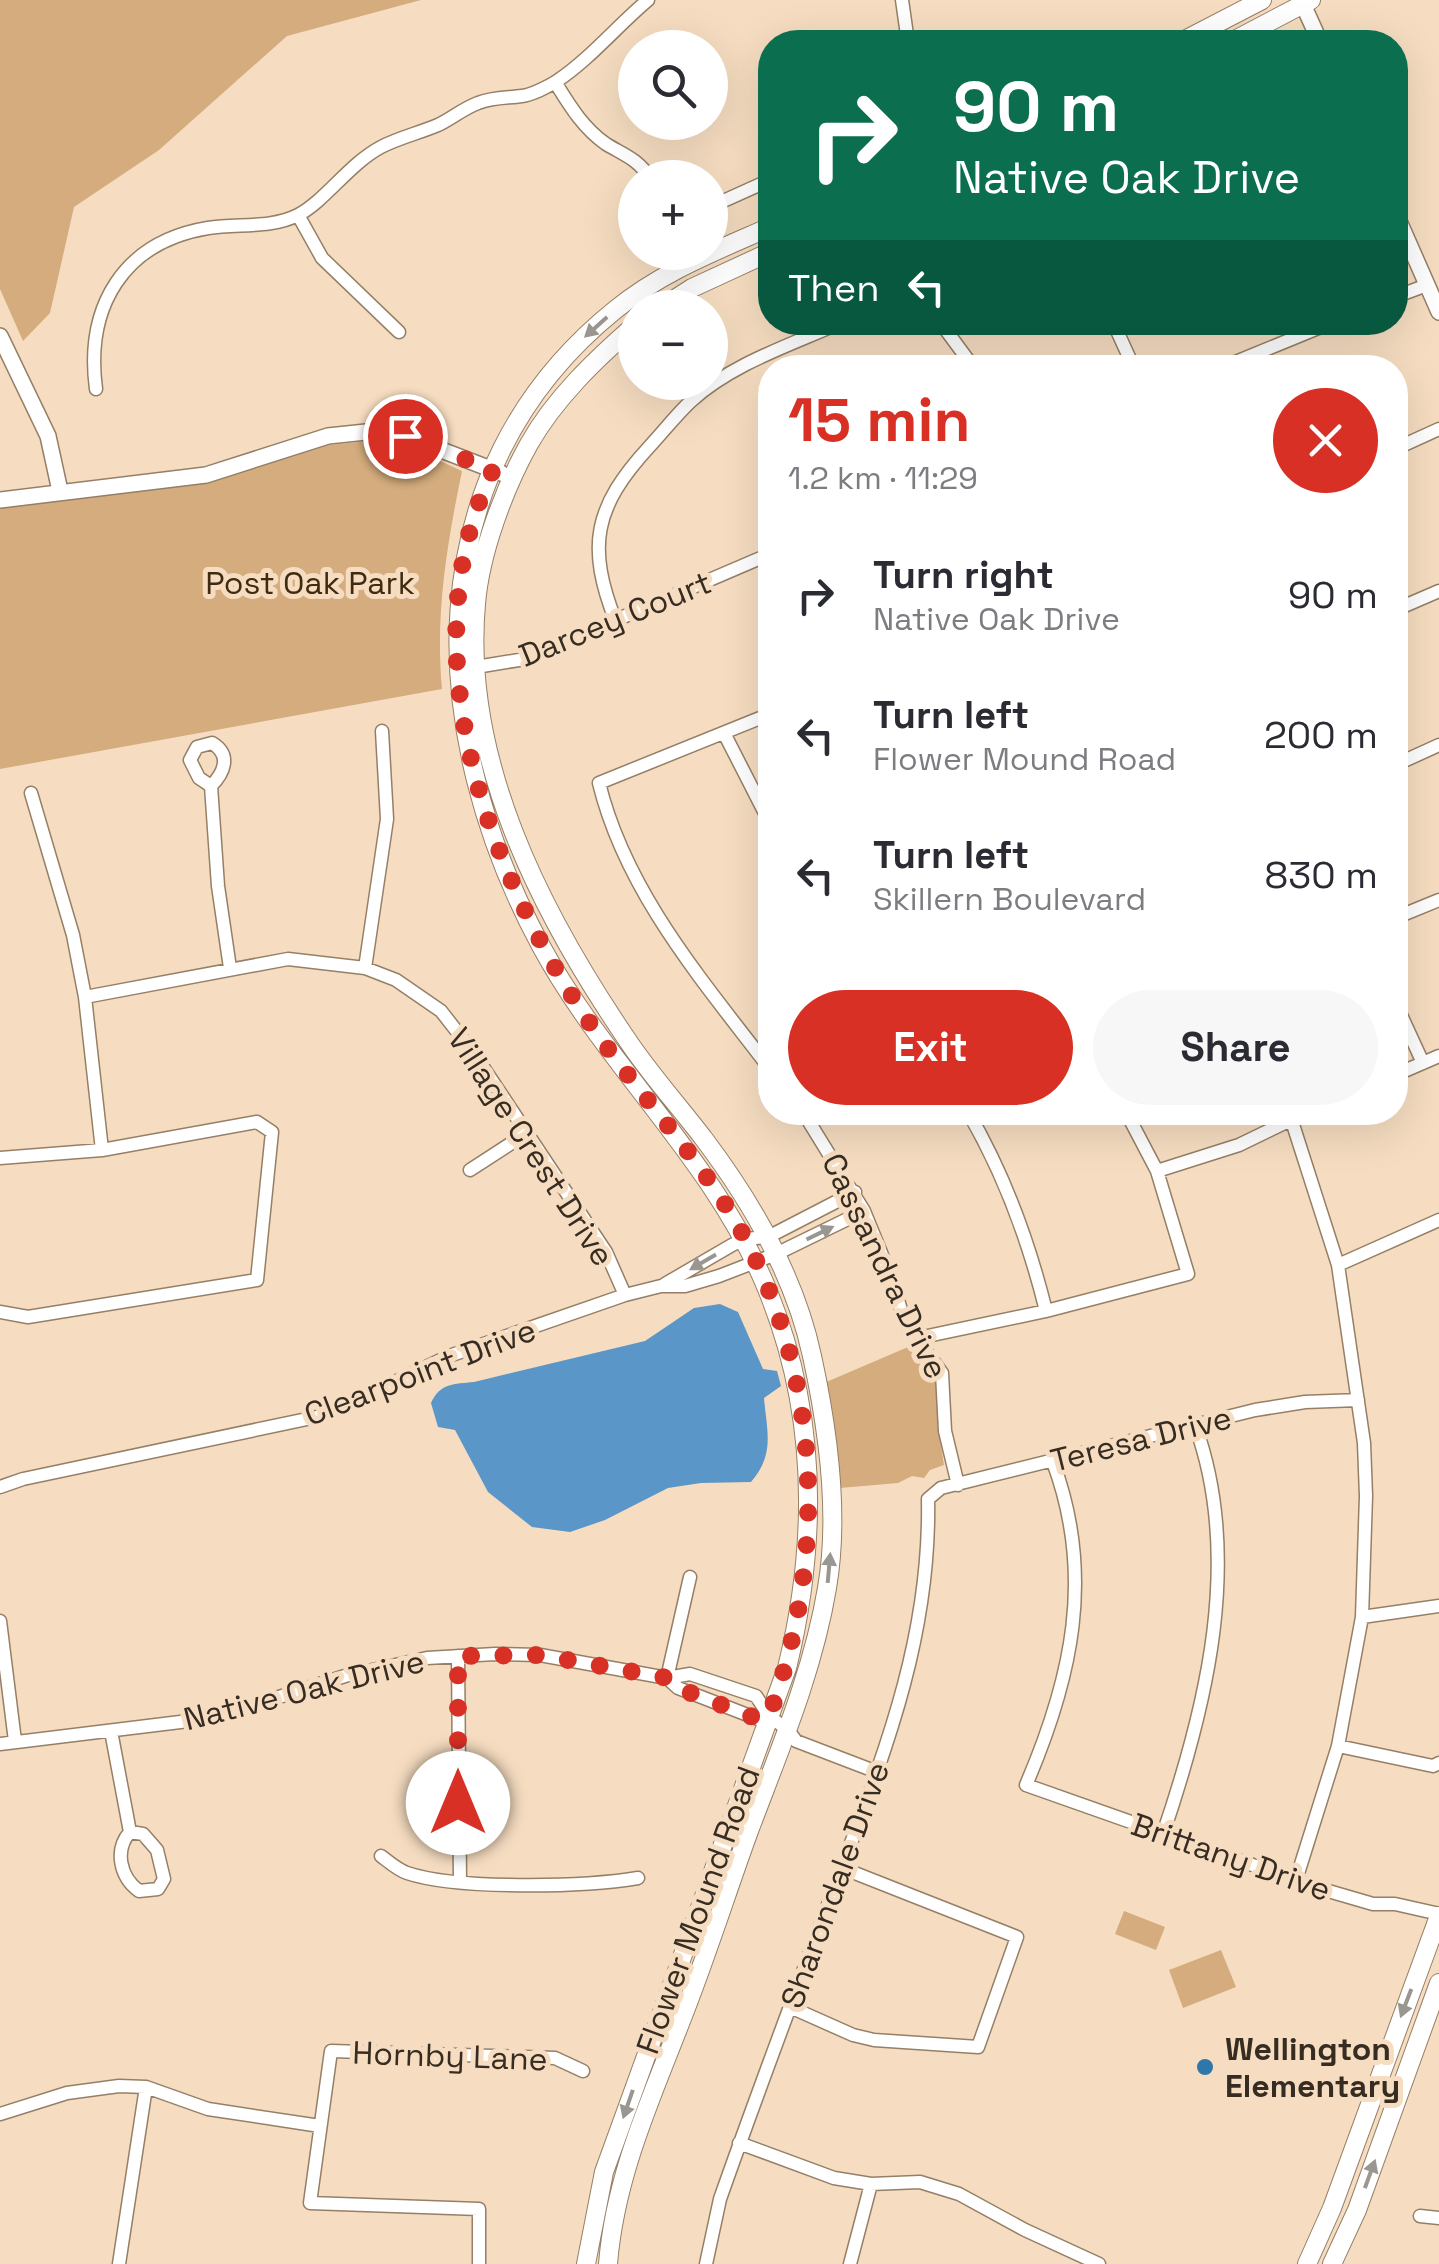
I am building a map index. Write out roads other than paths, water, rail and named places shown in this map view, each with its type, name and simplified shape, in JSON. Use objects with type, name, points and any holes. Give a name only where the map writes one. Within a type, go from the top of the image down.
[{"type":"main road","points":[[1204,30],[1262,0]]},
{"type":"main road","points":[[1253,30],[1305,2]]},
{"type":"main road","name":"Flower Mound Road","points":[[608,2264],[622,2180],[641,2118],[682,2020],[808,1668],[828,1587],[830,1485],[812,1354],[772,1245],[726,1170],[629,1043],[558,930],[499,790],[457,623],[466,547],[481,495],[513,430],[541,388],[585,336],[616,308],[686,264],[758,232]]},
{"type":"main road","points":[[689,290],[758,258]]},
{"type":"main road","name":"Flower Mound Road","points":[[586,2264],[604,2172],[787,1668],[804,1587],[808,1465],[800,1398],[784,1335],[746,1239],[719,1196],[585,1016],[541,946],[508,875],[466,737],[466,668],[476,601],[495,520],[530,441],[573,385],[618,341]]},
{"type":"main road","points":[[1307,2264],[1332,2208],[1439,1915]]},
{"type":"main road","points":[[1332,2264],[1357,2210],[1439,1983]]},
{"type":"street","points":[[96,389],[94,331],[107,296],[128,269],[151,249],[183,232],[255,227],[298,215],[354,164],[382,146],[440,124],[477,103],[511,94],[521,97],[555,82],[586,60],[648,0]]},
{"type":"street","points":[[902,0],[906,30]]},
{"type":"street","points":[[1305,2],[1316,30]]},
{"type":"street","points":[[555,82],[578,120],[605,143],[636,160]]},
{"type":"street","points":[[728,198],[758,185]]},
{"type":"street","points":[[298,215],[322,258],[398,332]]},
{"type":"street","points":[[1408,242],[1439,312]]},
{"type":"street","points":[[1408,293],[1427,285]]},
{"type":"street","points":[[769,355],[813,335]]},
{"type":"street","points":[[1253,355],[1301,335]]},
{"type":"street","points":[[0,336],[48,436],[60,491]]},
{"type":"street","points":[[616,622],[598,569],[602,521],[612,492],[691,401],[758,360]]},
{"type":"street","points":[[1408,443],[1439,429]]},
{"type":"street","points":[[0,500],[193,477],[328,436],[366,432],[405,436],[514,477]]},
{"type":"street","name":"Darcey Court","points":[[466,668],[525,659],[758,559]]},
{"type":"street","points":[[1408,604],[1439,591]]},
{"type":"street","points":[[758,719],[600,783],[624,854],[646,896],[681,953],[758,1053]]},
{"type":"street","points":[[366,968],[387,819],[382,731]]},
{"type":"street","points":[[724,733],[758,800]]},
{"type":"street","points":[[1408,759],[1439,745]]},
{"type":"street","points":[[211,786],[218,886],[230,968]]},
{"type":"street","points":[[31,793],[74,935],[85,996],[102,1150]]},
{"type":"street","points":[[1408,913],[1439,900]]},
{"type":"street","name":"Village Crest Drive","points":[[85,996],[288,960],[366,968],[396,980],[441,1011],[528,1132],[606,1252],[624,1294]]},
{"type":"street","points":[[1408,1030],[1423,1063]]},
{"type":"street","points":[[1408,1069],[1439,1056]]},
{"type":"street","points":[[0,1158],[102,1150],[257,1122],[272,1132],[257,1280],[28,1317],[0,1312]]},
{"type":"street","name":"Cassandra Drive","points":[[812,1125],[864,1211],[892,1277],[905,1324],[942,1372],[945,1431],[958,1485]]},
{"type":"street","points":[[974,1125],[1015,1210],[1046,1310]]},
{"type":"street","points":[[918,1338],[1188,1274],[1157,1171],[1133,1125]]},
{"type":"street","points":[[1157,1171],[1238,1145],[1275,1125]]},
{"type":"street","points":[[1294,1125],[1338,1265],[1364,1442],[1366,1496],[1362,1617],[1338,1746],[1296,1880]]},
{"type":"street","points":[[470,1170],[528,1132]]},
{"type":"street","name":"Clearpoint Drive","points":[[0,1487],[326,1414],[427,1365],[624,1294],[661,1286],[685,1286],[756,1262],[772,1245],[855,1192]]},
{"type":"street","name":"Clearpoint Drive","points":[[661,1286],[746,1239],[772,1245],[864,1211]]},
{"type":"street","points":[[1338,1265],[1439,1220]]},
{"type":"street","name":"Teresa Drive","points":[[928,1498],[941,1488],[1195,1424],[1305,1402],[1358,1400]]},
{"type":"street","points":[[1163,1834],[1182,1777],[1214,1627],[1218,1564],[1214,1502],[1207,1456],[1195,1424]]},
{"type":"street","name":"Brittany Drive","points":[[1053,1462],[1072,1524],[1076,1560],[1074,1607],[1058,1698],[1026,1785],[1355,1900],[1408,1906],[1439,1915]]},
{"type":"street","name":"Sharondale Drive","points":[[706,2264],[720,2199],[877,1772],[913,1660],[930,1547],[928,1498]]},
{"type":"street","points":[[668,1678],[690,1577]]},
{"type":"street","points":[[1362,1617],[1439,1606]]},
{"type":"street","points":[[0,1621],[7,1742]]},
{"type":"street","name":"Native Oak Drive","points":[[7,1742],[213,1718],[346,1676],[427,1658],[540,1655],[668,1678],[690,1674],[756,1696],[769,1716],[796,1741],[877,1772]]},
{"type":"street","points":[[458,1656],[460,1882]]},
{"type":"street","name":"Native Oak Drive","points":[[668,1678],[678,1688],[742,1713],[758,1719],[769,1716]]},
{"type":"street","points":[[111,1731],[130,1832]]},
{"type":"street","points":[[1338,1746],[1432,1766],[1439,1763]]},
{"type":"street","points":[[130,1832],[143,1834],[157,1850],[164,1879],[158,1889],[139,1891],[126,1878],[119,1852],[121,1842],[130,1832]]},
{"type":"street","points":[[381,1856],[404,1873],[460,1882],[603,1884],[638,1878]]},
{"type":"street","points":[[790,2007],[852,2035],[874,2040],[978,2047],[1016,1938],[842,1868]]},
{"type":"street","name":"Hornby Lane","points":[[320,2126],[331,2051],[555,2058],[582,2071]]},
{"type":"street","points":[[0,2114],[67,2093],[119,2086],[146,2087],[208,2109],[320,2126],[310,2203],[479,2209],[479,2264]]},
{"type":"street","points":[[119,2264],[146,2087]]},
{"type":"street","points":[[740,2143],[834,2178],[871,2184],[920,2182],[960,2194],[1098,2264]]},
{"type":"street","points":[[850,2264],[871,2184]]},
{"type":"street","points":[[1420,2216],[1439,2218]]},
{"type":"water","points":[[720,1304],[738,1312],[763,1369],[777,1371],[781,1386],[764,1398],[766,1452],[751,1482],[668,1488],[605,1520],[570,1532],[532,1527],[488,1492],[455,1430],[438,1427],[431,1403],[448,1386],[645,1341],[694,1308]]},
{"type":"place","name":"Wellington Elementary","points":[[1205,2067]]},
{"type":"park label","name":"Post Oak Park","points":[[310,583]]}]
